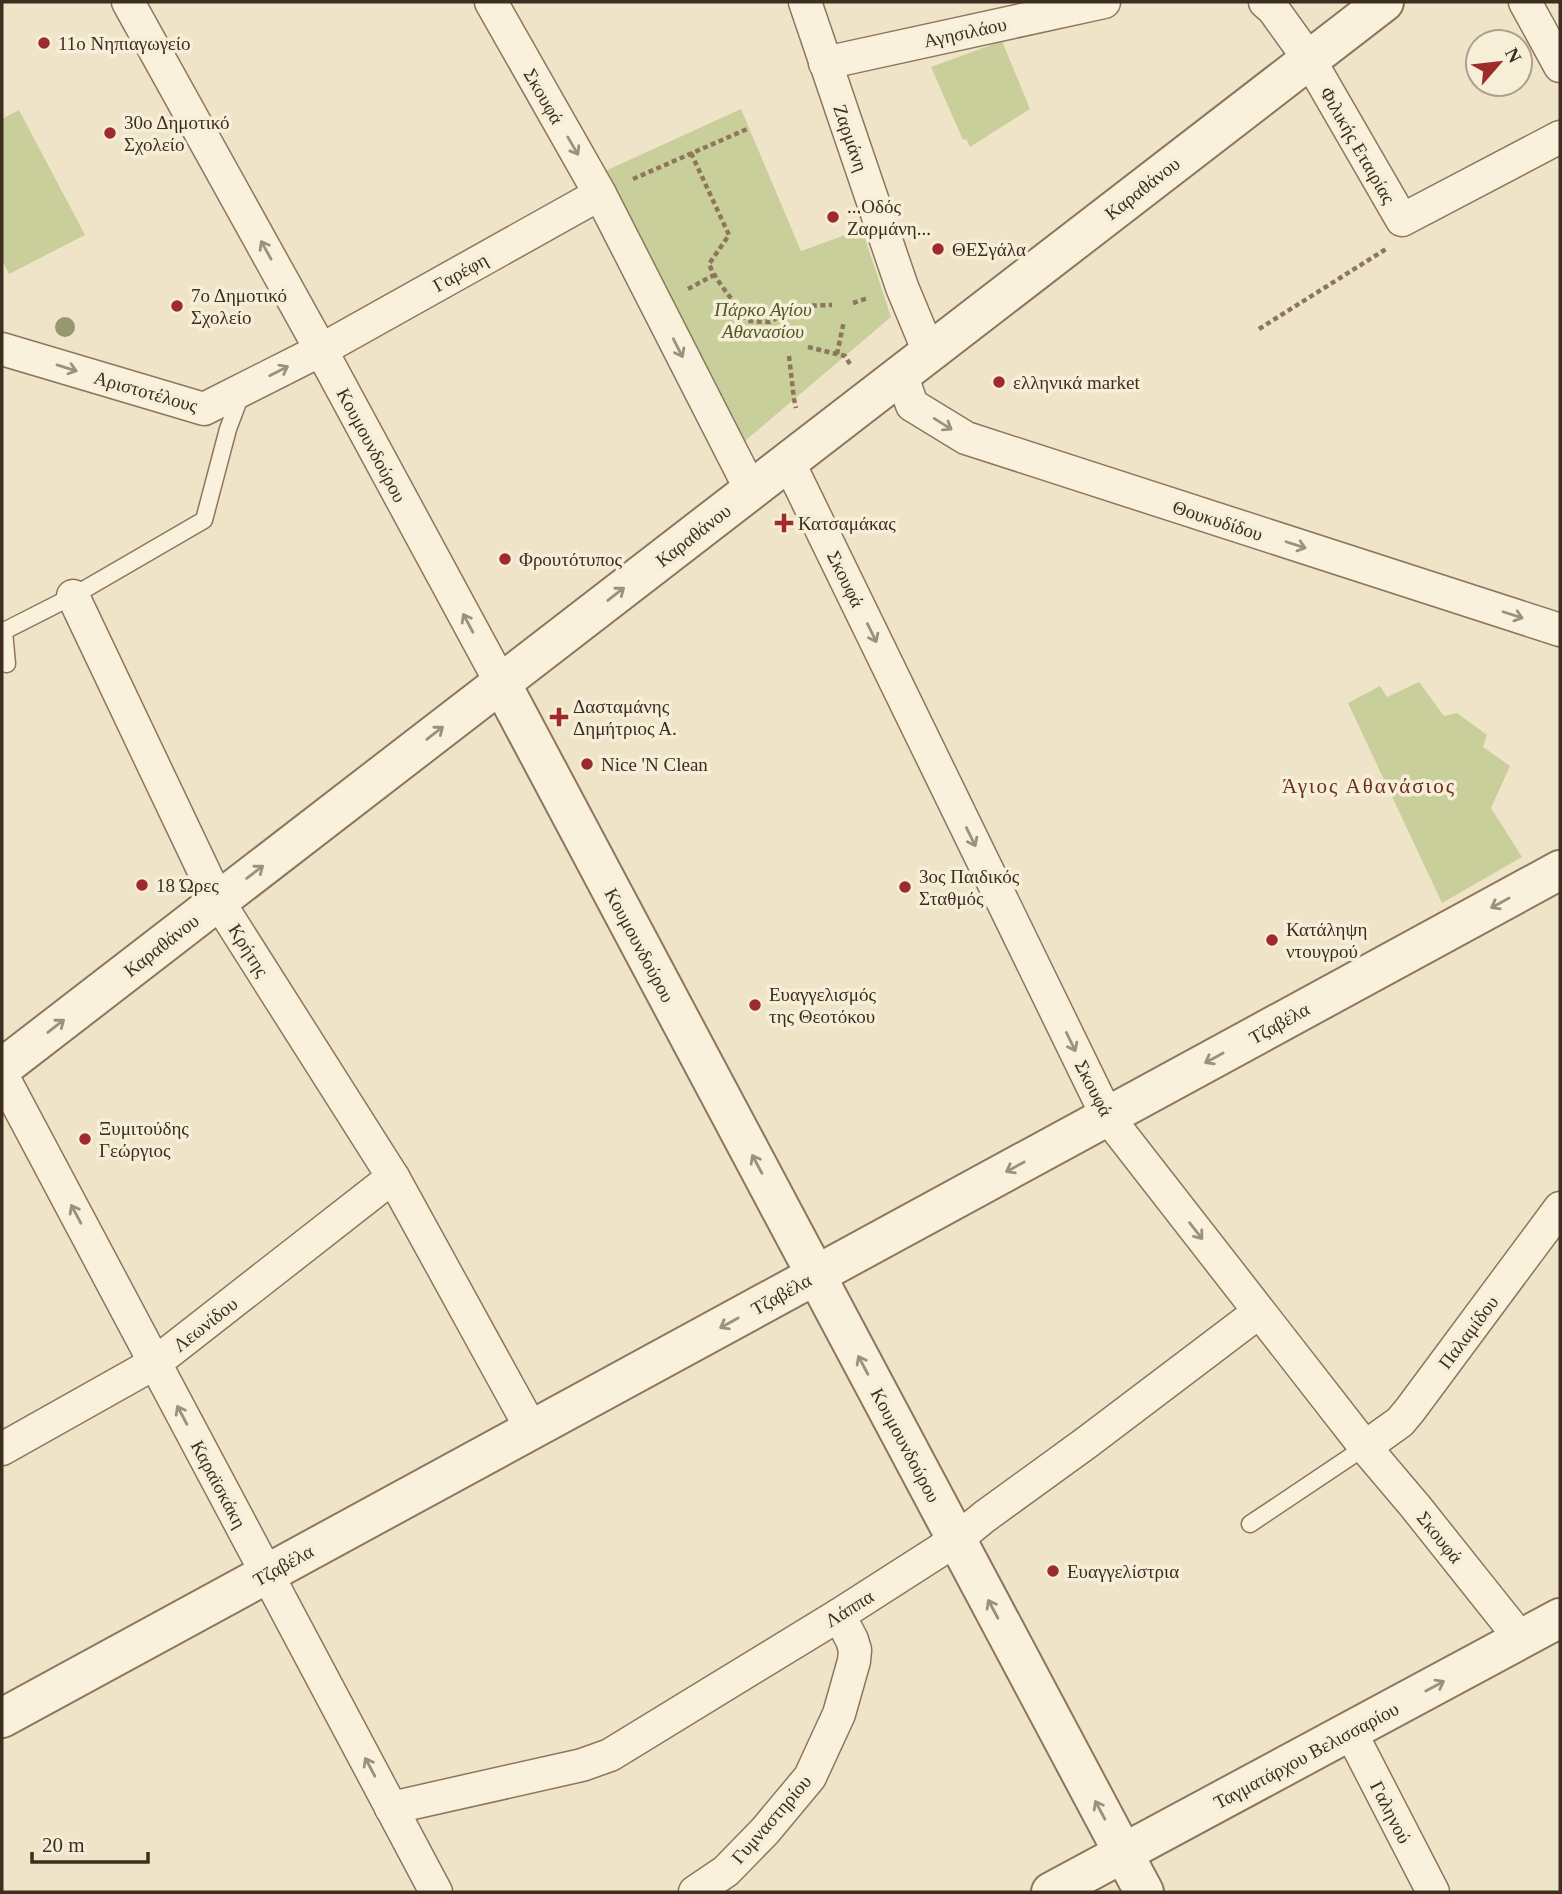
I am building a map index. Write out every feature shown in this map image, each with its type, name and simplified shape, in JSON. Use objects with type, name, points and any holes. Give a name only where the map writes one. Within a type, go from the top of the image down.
[{"type":"street","name":"Κουμουνδούρου","points":[[128,2],[321,350],[1144,1892]]},
{"type":"street","name":"Σκουφά","points":[[491,2],[600,194],[751,490]]},
{"type":"street","name":"Ζαρμάνη","points":[[805,2],[902,287],[915,363]]},
{"type":"street","name":"Αγησιλάου","points":[[825,63],[1104,2]]},
{"type":"street","points":[[1265,2],[1273,9],[1309,60]]},
{"type":"street","name":"Καραθάνου","points":[[2,1068],[1384,2]]},
{"type":"street","points":[[1525,2],[1560,66]]},
{"type":"street","name":"Φιλικής Εταιρίας","points":[[1309,60],[1402,220],[1560,136]]},
{"type":"street","name":"Γαρέφη","points":[[321,350],[600,194]]},
{"type":"street","name":"Αριστοτέλους","points":[[2,349],[204,410],[321,350]]},
{"type":"street","name":"Θουκυδίδου","points":[[915,363],[912,405],[966,438],[1560,630]]},
{"type":"street","name":"Σκουφά","points":[[798,454],[1107,1116],[1365,1447],[1521,1639]]},
{"type":"street","name":"Κρήτης","points":[[73,596],[218,901],[393,1177],[532,1430]]},
{"type":"street","name":"Τζαβέλα","points":[[2,1718],[1560,870]]},
{"type":"street","name":"Καραϊσκάκη","points":[[2,1075],[436,1892]]},
{"type":"street","name":"Λεωνίδου","points":[[2,1448],[155,1363],[393,1177]]},
{"type":"street","name":"Παλαμίδου","points":[[1365,1447],[1400,1422],[1410,1410],[1560,1208]]},
{"type":"street","name":"Λάππα","points":[[391,1808],[582,1765],[610,1755],[956,1540],[1259,1312]]},
{"type":"street","name":"Γυμναστηρίου","points":[[695,1892],[726,1871],[758,1839],[810,1777],[839,1714],[854,1661],[852,1640],[839,1615]]},
{"type":"street","name":"Ταγματάρχου Βελισσαρίου","points":[[1051,1892],[1560,1618]]},
{"type":"street","name":"Γαληνού","points":[[1350,1731],[1433,1892]]},
{"type":"lane","points":[[7,664],[4,631],[73,596],[204,520],[228,429],[243,390]]},
{"type":"lane","points":[[1250,1524],[1365,1447]]},
{"type":"path","points":[[600,194],[747,129]]},
{"type":"path","points":[[691,153],[729,235],[709,264],[747,321],[770,322],[797,306],[832,305]]},
{"type":"path","points":[[1259,329],[1398,241],[1402,220]]},
{"type":"path","points":[[707,279],[714,275]]},
{"type":"path","points":[[837,354],[844,321]]},
{"type":"path","points":[[808,347],[845,356]]},
{"type":"path","points":[[789,356],[798,454]]},
{"type":"green space","points":[[1002,41],[1030,109],[970,147],[966,139],[963,140],[931,67]]},
{"type":"green space","name":"Πάρκο Αγίου Αθανασίου","points":[[741,109],[801,251],[862,229],[891,317],[739,446],[603,172]]},
{"type":"green space","points":[[19,110],[85,235],[9,274],[2,260],[2,119]]},
{"type":"green space","points":[[1419,682],[1444,716],[1457,713],[1487,735],[1483,747],[1510,766],[1491,808],[1522,857],[1442,903],[1348,703],[1380,686],[1387,697]]},
{"type":"place","name":"11ο Νηπιαγωγείο","points":[[44,43]]},
{"type":"place","name":"30ο Δημοτικό Σχολείο","points":[[110,133]]},
{"type":"place","name":"...Οδός Ζαρμάνη...","points":[[833,217]]},
{"type":"place","name":"ΘΕΣγάλα","points":[[938,249]]},
{"type":"place","name":"7ο Δημοτικό Σχολείο","points":[[177,306]]},
{"type":"place","name":"ελληνικά market","points":[[999,382]]},
{"type":"place","name":"Κατσαμάκας","points":[[784,523]]},
{"type":"place","name":"Φρουτότυπος","points":[[505,559]]},
{"type":"place","name":"Δασταμάνης Δημήτριος Α.","points":[[559,717]]},
{"type":"place","name":"Nice 'N Clean","points":[[587,764]]},
{"type":"place","name":"18 Ώρες","points":[[142,885]]},
{"type":"place","name":"3ος Παιδικός Σταθμός","points":[[905,887]]},
{"type":"place","name":"Κατάληψη ντουγρού","points":[[1272,940]]},
{"type":"place","name":"Ευαγγελισμός της Θεοτόκου","points":[[755,1005]]},
{"type":"place","name":"Ξυμιτούδης Γεώργιος","points":[[85,1139]]},
{"type":"place","name":"Ευαγγελίστρια","points":[[1053,1571]]},
{"type":"district","name":"Άγιος Αθανάσιος","points":[[1369,786]]}]
